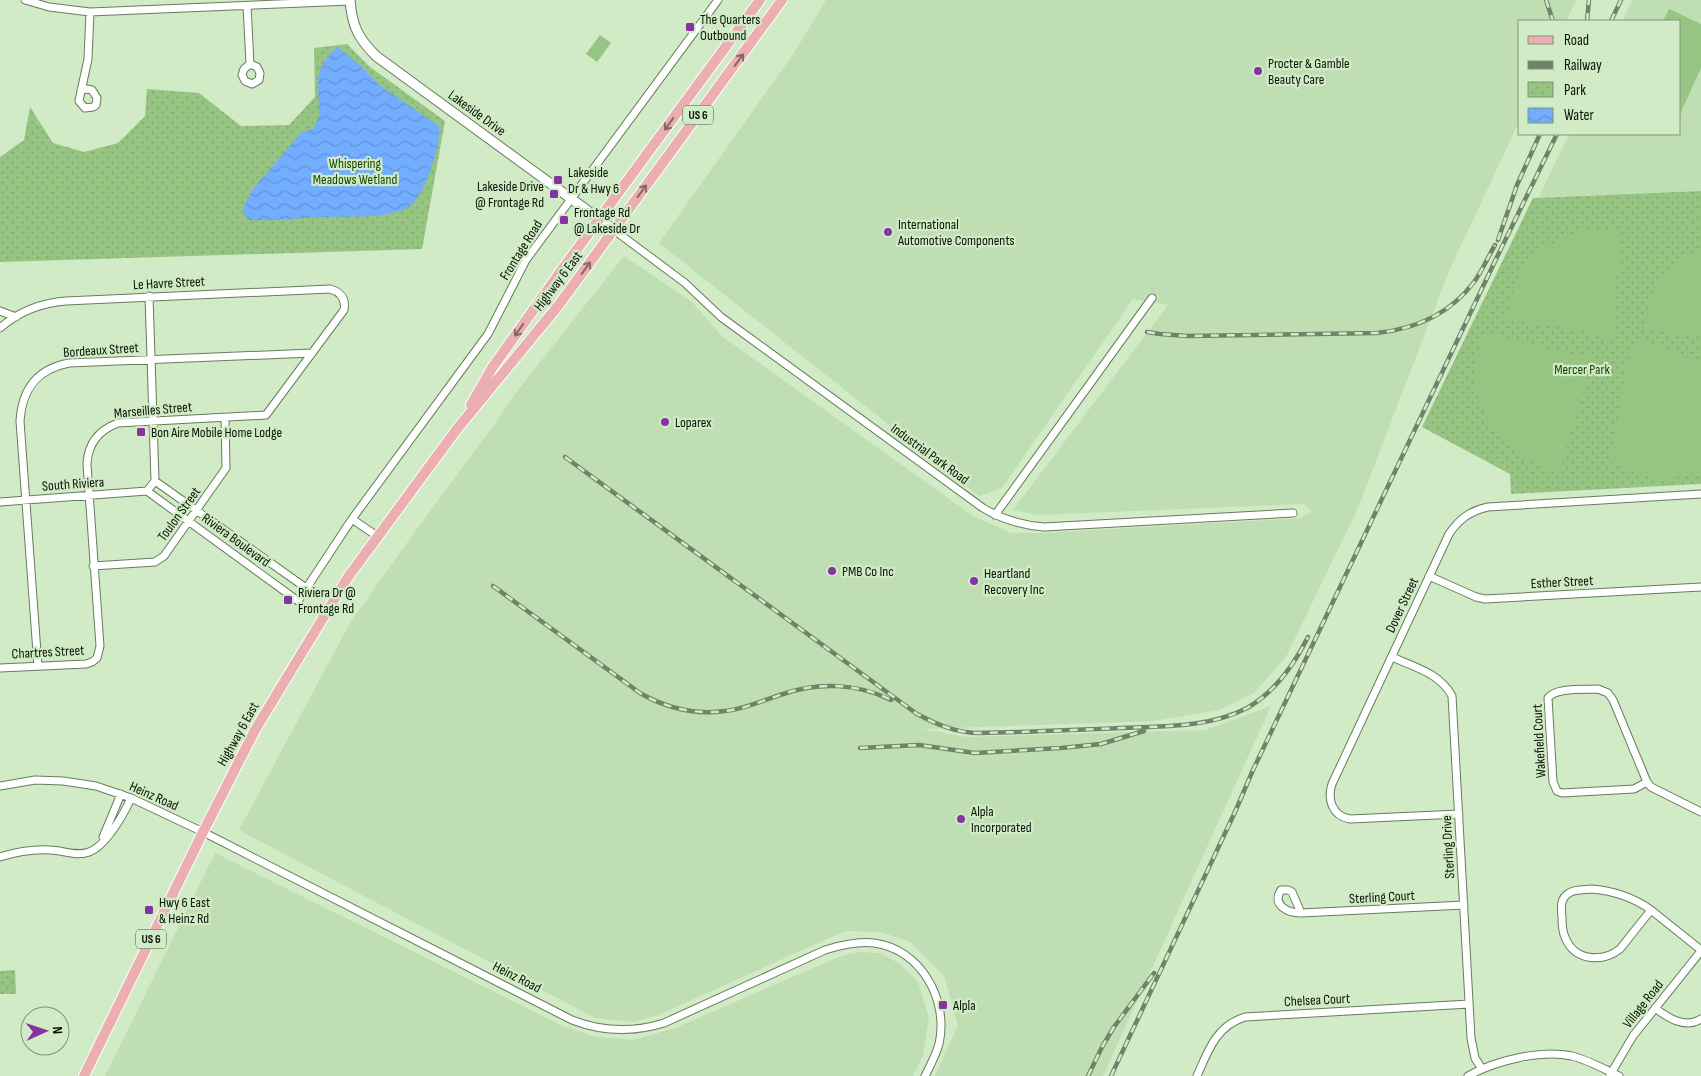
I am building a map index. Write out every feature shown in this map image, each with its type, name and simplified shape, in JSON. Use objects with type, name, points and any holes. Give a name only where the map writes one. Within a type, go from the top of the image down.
[{"type":"main road","name":"Highway 6 East","points":[[457,429],[492,368],[760,0]]},
{"type":"main road","name":"Highway 6 East","points":[[84,1076],[203,832],[263,716],[321,618],[377,536],[457,429],[558,306],[782,0]]},
{"type":"street","points":[[25,0],[90,12],[350,1]]},
{"type":"street","name":"Frontage Road","points":[[352,519],[488,334],[526,260],[718,0]]},
{"type":"street","name":"Lakeside Drive","points":[[350,1],[354,28],[367,47],[376,56],[614,230]]},
{"type":"street","points":[[247,6],[250,64]]},
{"type":"street","points":[[81,90],[88,59],[90,12]]},
{"type":"street","name":"Industrial Park Road","points":[[614,230],[685,283],[721,317],[994,515],[1014,523],[1044,526],[1293,513]]},
{"type":"street","name":"Le Havre Street","points":[[0,328],[16,317],[37,307],[56,302],[149,296],[330,289],[335,290],[343,297]]},
{"type":"street","points":[[147,491],[155,481],[149,296]]},
{"type":"street","name":"Marseilles Street","points":[[97,658],[100,646],[87,457],[91,445],[98,434],[118,423],[266,416],[344,310],[345,300],[343,297]]},
{"type":"street","points":[[994,515],[1152,298]]},
{"type":"street","points":[[0,311],[16,317]]},
{"type":"street","name":"Bordeaux Street","points":[[38,666],[25,500],[21,414],[23,399],[35,380],[53,367],[69,363],[312,353]]},
{"type":"street","name":"Toulon Street","points":[[93,566],[155,562],[164,556],[226,468],[226,418]]},
{"type":"street","name":"Riviera Boulevard","points":[[155,481],[306,588]]},
{"type":"street","name":"Riviera Boulevard","points":[[147,491],[298,600],[352,519]]},
{"type":"street","name":"South Riviera","points":[[0,502],[147,491]]},
{"type":"street","name":"Dover Street","points":[[1458,814],[1350,819],[1341,816],[1332,806],[1330,794],[1332,784],[1429,576],[1454,527],[1464,517],[1479,509],[1488,507],[1701,494]]},
{"type":"street","points":[[352,519],[377,536]]},
{"type":"street","name":"Esther Street","points":[[1429,576],[1476,597],[1486,599],[1701,587]]},
{"type":"street","name":"Sterling Drive","points":[[1392,657],[1440,679],[1452,696],[1472,1048],[1482,1069]]},
{"type":"street","name":"Chartres Street","points":[[0,668],[86,664],[97,658]]},
{"type":"street","name":"Wakefield Court","points":[[1598,689],[1608,693],[1613,700],[1647,782],[1634,789],[1568,793],[1557,791],[1553,782],[1547,704],[1550,695],[1559,691],[1598,689]]},
{"type":"street","name":"Heinz Road","points":[[0,786],[35,780],[63,781],[96,786],[131,798],[203,832],[572,1020],[610,1030],[637,1030],[664,1023],[825,950],[863,942],[884,945],[902,953],[917,964],[930,981],[936,995],[941,1017],[940,1032],[935,1055],[925,1076]]},
{"type":"street","points":[[1647,782],[1652,787],[1701,812]]},
{"type":"street","points":[[100,844],[121,794]]},
{"type":"street","points":[[0,856],[26,851],[50,850],[81,854],[88,852],[100,844],[121,819],[131,798]]},
{"type":"street","points":[[1651,910],[1620,949],[1601,958],[1585,957],[1579,954],[1568,944],[1563,931],[1562,900],[1574,890],[1592,889],[1618,893],[1631,898],[1651,910],[1701,950]]},
{"type":"street","name":"Sterling Court","points":[[1301,913],[1464,905]]},
{"type":"street","name":"Village Road","points":[[1613,1075],[1630,1040],[1701,950]]},
{"type":"street","name":"Chelsea Court","points":[[1197,1076],[1213,1040],[1232,1022],[1245,1017],[1469,1004]]},
{"type":"street","points":[[1655,1008],[1675,1021],[1690,1024],[1701,1019]]},
{"type":"street","points":[[1468,1076],[1482,1069],[1523,1057],[1547,1054],[1560,1054],[1584,1060],[1613,1075]]},
{"type":"shaded area","points":[[826,0],[1576,0],[1566,20],[1518,20],[1518,124],[1449,271],[1358,508],[1286,657],[1254,693],[1220,710],[1154,721],[922,729],[967,737],[1206,730],[1271,706],[1103,1076],[935,1076],[958,1025],[944,976],[909,941],[880,932],[845,931],[658,1015],[633,1022],[595,1018],[239,830],[350,623],[518,390],[624,256],[691,301],[723,337],[973,516],[1011,533],[1044,533],[1301,518],[1312,511],[1304,504],[1038,515],[1013,510],[1168,305],[1133,299],[1002,488],[979,496],[659,243],[794,53]]},
{"type":"shaded area","points":[[1632,0],[1701,0],[1701,191],[1539,197],[1569,135],[1681,135],[1681,20],[1622,20]]},
{"type":"shaded area","points":[[215,853],[563,1026],[593,1036],[633,1040],[675,1028],[841,956],[861,952],[880,953],[900,964],[918,982],[929,1018],[923,1055],[913,1076],[105,1076]]},
{"type":"green space","points":[[1669,9],[1701,24],[1701,68],[1681,112],[1681,20],[1664,20]]},
{"type":"green space","points":[[600,35],[611,43],[597,62],[586,54]]},
{"type":"green space","name":"Whispering Meadows Wetland","points":[[347,44],[370,67],[445,121],[422,249],[0,262],[0,157],[24,140],[30,107],[53,143],[84,152],[118,143],[145,116],[147,89],[199,93],[241,126],[289,125],[315,97],[314,48]]},
{"type":"green space","name":"Mercer Park","points":[[1701,191],[1701,484],[1511,494],[1510,474],[1422,427],[1533,198]]},
{"type":"green space","points":[[1594,230],[1622,232],[1613,317],[1616,332],[1605,341],[1591,332],[1507,319],[1514,289],[1519,277],[1535,257],[1568,236]]},
{"type":"green space","points":[[1701,250],[1701,336],[1645,330],[1650,304],[1654,292],[1661,281],[1678,263]]},
{"type":"green space","points":[[1484,333],[1575,355],[1591,353],[1598,365],[1587,378],[1560,471],[1537,464],[1521,455],[1509,446],[1489,422],[1477,393],[1475,378],[1477,352]]},
{"type":"green space","points":[[1644,341],[1701,362],[1701,469],[1676,477],[1655,478],[1610,462],[1630,348]]},
{"type":"green space","points":[[15,970],[16,994],[0,994],[0,971]]},
{"type":"water","points":[[338,47],[362,67],[379,85],[439,126],[438,145],[426,182],[415,201],[401,211],[367,216],[249,220],[242,211],[252,190],[302,132],[313,129],[319,117],[318,77],[325,60]]},
{"type":"railway","points":[[1546,0],[1553,20]]},
{"type":"railway","points":[[1587,20],[1589,0]]},
{"type":"railway","points":[[1611,20],[1621,0]]},
{"type":"railway","points":[[1498,240],[1517,185],[1540,135]]},
{"type":"railway","points":[[1111,1076],[1253,770],[1557,135]]},
{"type":"railway","points":[[1147,332],[1187,336],[1377,333],[1405,328],[1431,318],[1454,303],[1465,293],[1474,282],[1495,245]]},
{"type":"railway","points":[[565,457],[917,714],[955,730],[980,733],[1153,727],[1185,725],[1217,719],[1247,708],[1275,686],[1290,668],[1308,637]]},
{"type":"railway","points":[[493,586],[640,693],[670,706],[692,711],[725,711],[796,690],[824,686],[851,687],[878,694],[891,700]]},
{"type":"railway","points":[[860,748],[919,745],[975,753],[1061,748],[1101,744],[1144,731]]},
{"type":"railway","points":[[1088,1076],[1114,1027],[1154,973]]},
{"type":"place","name":"The Quarters Outbound","points":[[690,27]]},
{"type":"place","name":"Procter & Gamble Beauty Care","points":[[1258,71]]},
{"type":"place","name":"Lakeside Dr & Hwy 6","points":[[558,180]]},
{"type":"place","name":"Lakeside Drive @ Frontage Rd","points":[[554,194]]},
{"type":"place","name":"Frontage Rd @ Lakeside Dr","points":[[564,220]]},
{"type":"place","name":"International Automotive Components","points":[[888,232]]},
{"type":"place","name":"Loparex","points":[[665,422]]},
{"type":"place","name":"Bon Aire Mobile Home Lodge","points":[[141,432]]},
{"type":"place","name":"PMB Co Inc","points":[[832,571]]},
{"type":"place","name":"Heartland Recovery Inc","points":[[974,581]]},
{"type":"place","name":"Riviera Dr @ Frontage Rd","points":[[288,600]]},
{"type":"place","name":"Alpla Incorporated","points":[[961,819]]},
{"type":"place","name":"Hwy 6 East & Heinz Rd","points":[[149,910]]},
{"type":"place","name":"Alpla","points":[[943,1005]]}]
